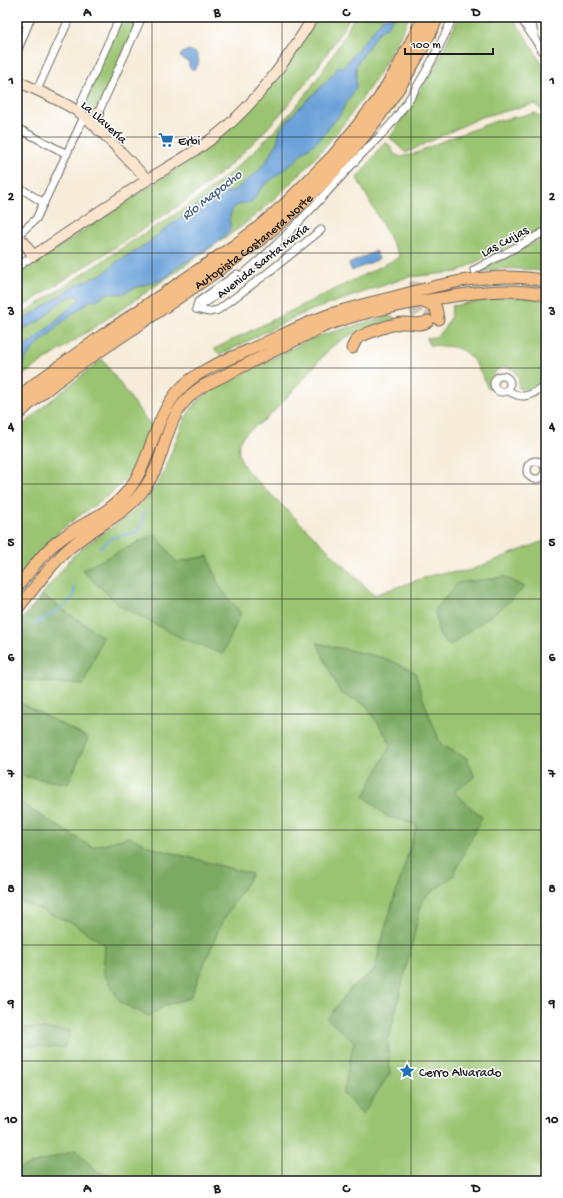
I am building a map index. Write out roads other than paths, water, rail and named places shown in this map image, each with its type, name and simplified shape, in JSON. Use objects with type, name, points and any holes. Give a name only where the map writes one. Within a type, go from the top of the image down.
[{"type":"highway","name":"Autopista Costanera Norte","points":[[17,400],[36,384],[103,336],[235,246],[259,228],[290,200],[334,156],[378,100],[399,67],[425,17]]},
{"type":"highway","name":"Autopista Costanera Norte","points":[[17,414],[62,377],[247,248],[275,226],[304,200],[356,145],[385,110],[411,68],[437,17]]},
{"type":"highway","points":[[17,396],[36,384]]},
{"type":"main road","points":[[17,609],[64,553],[84,537],[125,509],[140,494],[152,476],[169,427],[177,411],[192,394],[209,383],[320,328],[436,286],[478,278],[514,277],[546,281]]},
{"type":"main road","points":[[380,305],[394,292],[410,287]]},
{"type":"main road","points":[[17,587],[44,554],[60,539],[111,507],[126,494],[136,481],[166,409],[180,389],[190,380],[212,367],[322,318],[380,305],[422,301],[497,290],[522,291],[546,295]]},
{"type":"main road","points":[[422,301],[435,306],[438,319],[447,297]]},
{"type":"main road","points":[[380,305],[399,312],[410,312]]},
{"type":"main road","points":[[352,348],[356,340],[361,336],[397,324],[420,324],[428,321]]},
{"type":"street","points":[[37,90],[70,17]]},
{"type":"street","points":[[33,256],[24,242],[17,236],[33,222],[44,203],[83,116],[83,98],[120,17]]},
{"type":"street","points":[[98,130],[96,121],[98,113],[142,17]]},
{"type":"street","points":[[17,268],[216,136],[237,117],[258,94],[286,59],[313,17]]},
{"type":"street","name":"Avenida Santa María","points":[[321,230],[218,310],[209,312],[196,309],[198,302],[238,274],[278,242],[308,213],[393,122],[422,78],[453,17]]},
{"type":"street","points":[[521,18],[527,22],[531,18]]},
{"type":"street","points":[[521,18],[546,56]]},
{"type":"street","points":[[531,18],[534,37]]},
{"type":"street","points":[[17,19],[30,20],[17,52]]},
{"type":"street","name":"La Llavería","points":[[18,84],[37,90],[83,116],[148,180]]},
{"type":"street","points":[[83,116],[93,117],[98,113]]},
{"type":"street","points":[[17,128],[67,154]]},
{"type":"street","points":[[17,186],[44,203]]},
{"type":"street","name":"Las Cuijas","points":[[474,270],[546,231]]},
{"type":"street","points":[[507,390],[516,395],[527,396],[546,387]]},
{"type":"water","points":[[384,17],[394,17],[389,25],[378,33],[356,65],[356,87],[339,116],[318,141],[261,188],[252,202],[240,204],[233,208],[229,219],[231,230],[214,245],[177,267],[161,280],[137,287],[121,294],[107,293],[98,299],[90,301],[56,327],[38,344],[27,357],[17,373],[17,353],[41,334],[81,298],[75,296],[65,299],[42,319],[17,332],[17,324],[75,286],[104,273],[118,261],[145,245],[208,198],[218,194],[231,192],[257,172],[267,160],[277,143],[280,130],[296,111],[335,72],[338,66],[343,67],[346,64]]},
{"type":"water","points":[[189,50],[196,53],[199,62],[193,70],[189,67],[189,62],[180,57],[182,53]]},
{"type":"water","points":[[376,251],[379,259],[352,271],[349,264]]},
{"type":"waterway","points":[[100,547],[114,537],[138,531],[141,528],[144,511]]},
{"type":"waterway","points":[[35,624],[68,603],[74,596],[74,586]]},
{"type":"tunnel","points":[[410,287],[421,289],[429,298],[431,303],[431,315],[428,321]]},
{"type":"tunnel","points":[[410,312],[421,306],[427,295]]},
{"type":"place","name":"Erbi","points":[[166,140]]},
{"type":"place","name":"Cerro Alvarado","points":[[407,1071]]},
{"type":"water label","name":"Río Mapocho","points":[[211,194]]}]
